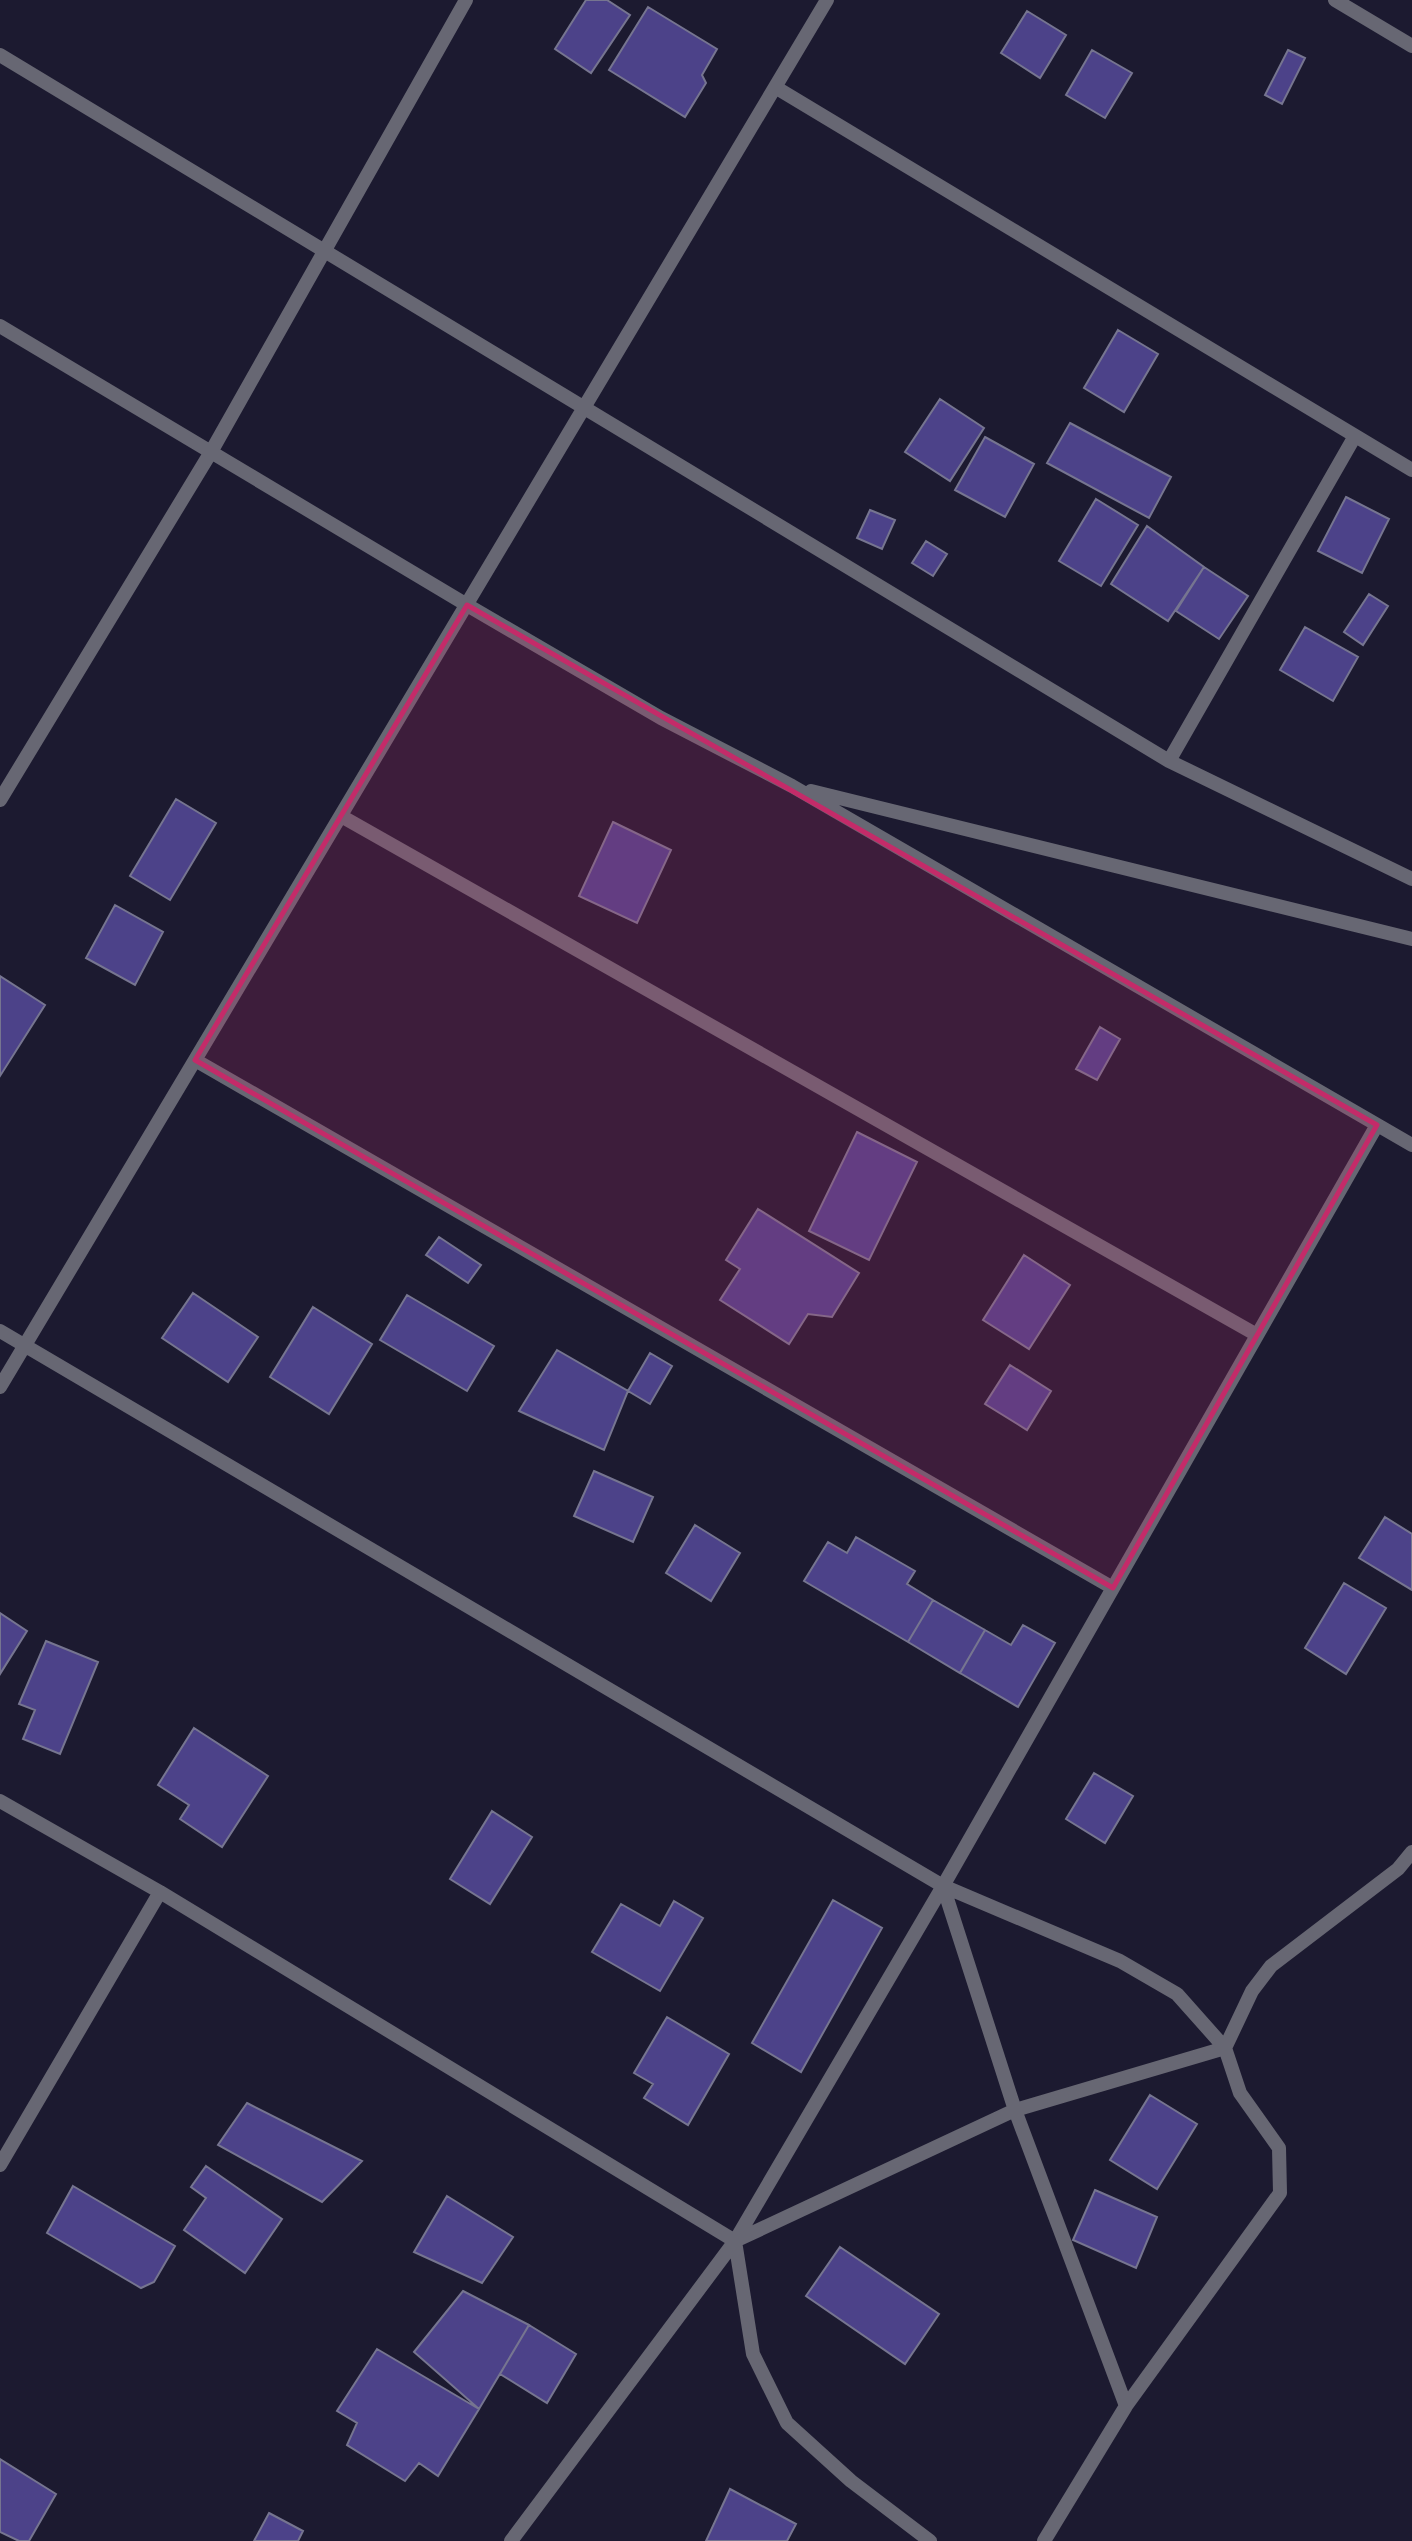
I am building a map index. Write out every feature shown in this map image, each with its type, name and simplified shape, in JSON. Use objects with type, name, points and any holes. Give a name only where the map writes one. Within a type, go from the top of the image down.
[{"type":"street","points":[[0,800],[211,452],[466,0]]},
{"type":"street","points":[[0,1387],[827,0]]},
{"type":"street","points":[[1335,0],[1412,46]]},
{"type":"street","points":[[0,55],[1169,761],[1412,878]]},
{"type":"street","points":[[775,88],[1412,470]]},
{"type":"street","points":[[0,326],[661,718],[792,786],[1412,1145]]},
{"type":"street","points":[[1169,761],[1355,436]]},
{"type":"street","points":[[792,786],[1412,939]]},
{"type":"street","points":[[341,816],[1257,1335]]},
{"type":"street","points":[[195,1060],[1112,1588]]},
{"type":"street","points":[[511,2541],[735,2241],[943,1886],[1377,1125]]},
{"type":"street","points":[[0,1331],[943,1886],[1120,1961],[1166,1987],[1177,1994],[1225,2048],[1240,2093],[1279,2148],[1280,2193],[1126,2406],[1044,2541]]},
{"type":"street","points":[[0,1801],[160,1892],[735,2241],[753,2354],[787,2423],[851,2481],[930,2541]]},
{"type":"street","points":[[735,2241],[1015,2110],[1225,2048],[1252,1991],[1271,1966],[1398,1869],[1412,1852]]},
{"type":"street","points":[[943,1886],[1015,2110],[1126,2406]]},
{"type":"street","points":[[0,2165],[160,1892]]},
{"type":"highlighted area","points":[[467,605],[1377,1125],[1113,1588],[195,1060]]},
{"type":"building","points":[[586,0],[607,0],[630,15],[591,73],[555,49]]},
{"type":"building","points":[[648,7],[717,49],[702,75],[706,83],[685,117],[609,70]]},
{"type":"building","points":[[1027,11],[1066,35],[1040,78],[1001,53]]},
{"type":"building","points":[[1092,50],[1132,73],[1105,118],[1066,95]]},
{"type":"building","points":[[1288,50],[1305,58],[1282,104],[1265,95]]},
{"type":"building","points":[[1118,330],[1158,354],[1124,412],[1084,388]]},
{"type":"building","points":[[940,399],[984,428],[950,481],[905,452]]},
{"type":"building","points":[[1070,423],[1171,477],[1149,518],[1047,463]]},
{"type":"building","points":[[985,437],[1034,464],[1005,517],[955,490]]},
{"type":"building","points":[[1346,497],[1389,519],[1362,573],[1318,551]]},
{"type":"building","points":[[1096,499],[1138,525],[1101,586],[1059,561]]},
{"type":"building","points":[[870,510],[895,520],[882,549],[857,538]]},
{"type":"building","points":[[1147,526],[1204,567],[1168,621],[1111,584]]},
{"type":"building","points":[[926,541],[947,554],[933,576],[912,563]]},
{"type":"building","points":[[1204,567],[1248,596],[1219,639],[1176,611]]},
{"type":"building","points":[[1369,594],[1388,606],[1363,645],[1344,632]]},
{"type":"building","points":[[1305,627],[1358,657],[1333,701],[1280,670]]},
{"type":"building","points":[[176,799],[216,823],[170,900],[130,876]]},
{"type":"building","points":[[613,822],[671,850],[637,923],[579,896]]},
{"type":"building","points":[[115,905],[163,932],[135,985],[86,958]]},
{"type":"building","points":[[0,976],[45,1005],[0,1076]]},
{"type":"building","points":[[1100,1027],[1120,1039],[1097,1080],[1076,1069]]},
{"type":"building","points":[[857,1132],[917,1162],[869,1260],[809,1231]]},
{"type":"building","points":[[758,1209],[859,1273],[832,1317],[808,1314],[789,1344],[720,1300],[740,1269],[726,1260]]},
{"type":"building","points":[[439,1237],[481,1265],[468,1283],[426,1255]]},
{"type":"building","points":[[1024,1255],[1070,1285],[1029,1349],[983,1320]]},
{"type":"building","points":[[193,1293],[258,1337],[228,1382],[162,1338]]},
{"type":"building","points":[[407,1295],[494,1346],[467,1391],[380,1340]]},
{"type":"building","points":[[313,1307],[372,1344],[329,1414],[270,1377]]},
{"type":"building","points":[[557,1350],[628,1391],[604,1450],[519,1411]]},
{"type":"building","points":[[650,1353],[672,1366],[650,1404],[628,1391]]},
{"type":"building","points":[[1010,1365],[1051,1391],[1027,1430],[985,1404]]},
{"type":"building","points":[[594,1471],[653,1497],[633,1542],[574,1516]]},
{"type":"building","points":[[1385,1517],[1412,1534],[1412,1590],[1359,1558]]},
{"type":"building","points":[[695,1525],[740,1553],[711,1601],[666,1573]]},
{"type":"building","points":[[856,1537],[915,1571],[907,1584],[933,1600],[908,1642],[804,1581],[828,1542],[847,1553]]},
{"type":"building","points":[[1344,1583],[1386,1608],[1346,1674],[1305,1648]]},
{"type":"building","points":[[933,1600],[985,1630],[960,1673],[908,1642]]},
{"type":"building","points":[[0,1613],[27,1631],[0,1674]]},
{"type":"building","points":[[1023,1625],[1055,1643],[1018,1707],[960,1673],[985,1630],[1011,1645]]},
{"type":"building","points":[[46,1641],[98,1662],[60,1754],[23,1739],[35,1710],[19,1704]]},
{"type":"building","points":[[194,1728],[268,1776],[222,1847],[180,1819],[189,1805],[158,1785]]},
{"type":"building","points":[[1094,1773],[1133,1796],[1105,1843],[1066,1819]]},
{"type":"building","points":[[492,1811],[532,1837],[490,1904],[450,1879]]},
{"type":"building","points":[[833,1900],[882,1928],[801,2072],[752,2043]]},
{"type":"building","points":[[674,1901],[703,1918],[660,1991],[592,1952],[621,1904],[660,1926]]},
{"type":"building","points":[[667,2017],[729,2054],[688,2125],[644,2098],[653,2084],[634,2073]]},
{"type":"building","points":[[1150,2095],[1197,2124],[1157,2189],[1110,2160]]},
{"type":"building","points":[[247,2103],[362,2161],[322,2202],[218,2145]]},
{"type":"building","points":[[206,2166],[282,2219],[245,2273],[184,2230],[206,2198],[191,2187]]},
{"type":"building","points":[[73,2186],[175,2246],[154,2282],[141,2288],[47,2233]]},
{"type":"building","points":[[1095,2190],[1157,2217],[1136,2268],[1073,2240]]},
{"type":"building","points":[[447,2196],[513,2237],[482,2283],[414,2252]]},
{"type":"building","points":[[840,2247],[939,2314],[905,2364],[806,2296]]},
{"type":"building","points":[[463,2291],[529,2325],[479,2409],[414,2352]]},
{"type":"building","points":[[529,2325],[576,2354],[547,2403],[500,2374]]},
{"type":"building","points":[[377,2349],[479,2409],[438,2476],[419,2463],[405,2481],[347,2445],[357,2423],[337,2411]]},
{"type":"building","points":[[0,2459],[56,2494],[29,2541],[19,2541],[0,2532]]},
{"type":"building","points":[[730,2489],[796,2524],[787,2541],[706,2541]]},
{"type":"building","points":[[269,2513],[303,2531],[298,2541],[254,2541]]}]
